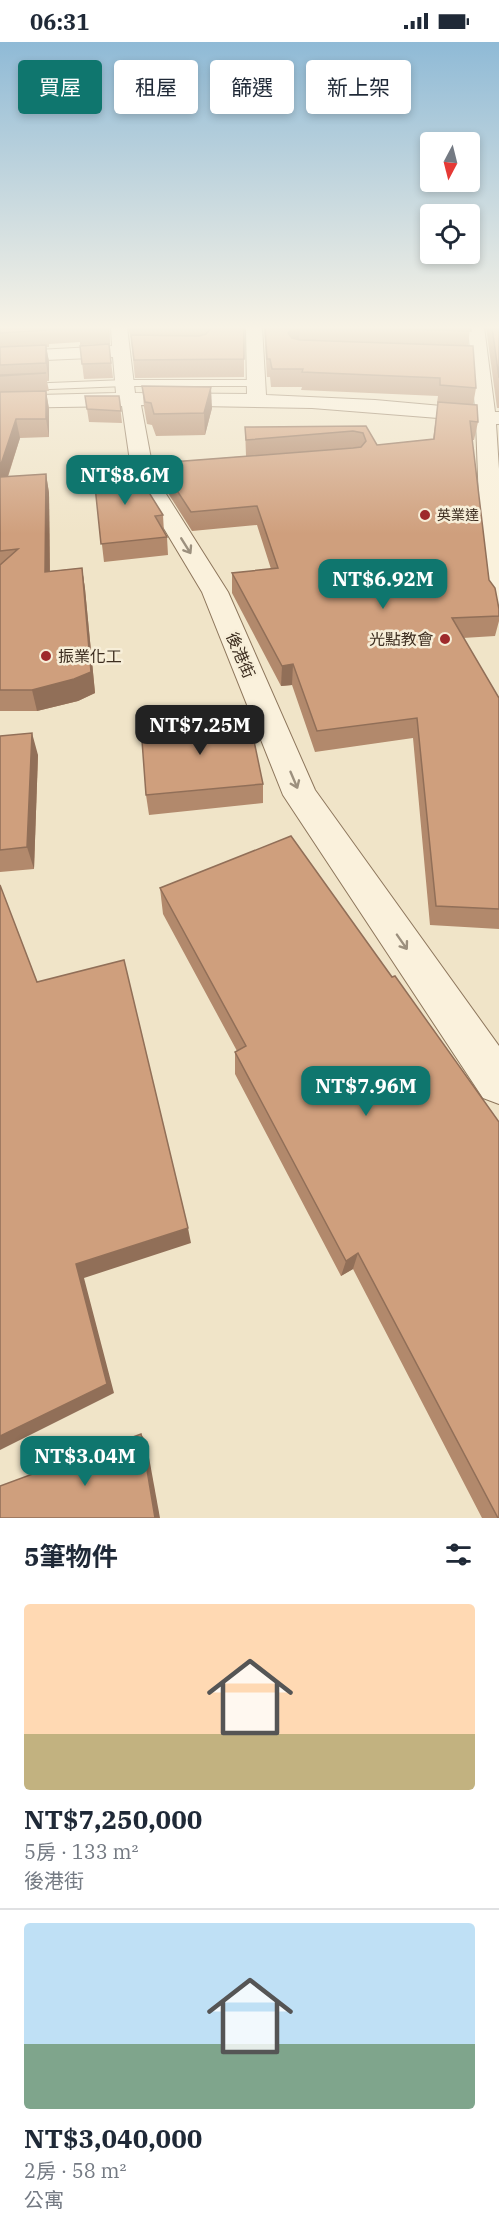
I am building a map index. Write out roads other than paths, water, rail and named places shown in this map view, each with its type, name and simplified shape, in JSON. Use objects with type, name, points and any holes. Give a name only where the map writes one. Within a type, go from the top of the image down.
[{"type":"street","points":[[0,402],[70,396]]},
{"type":"street","name":"後港街","points":[[127,396],[154,474],[215,592],[300,795],[499,1083]]},
{"type":"street","points":[[284,396],[349,405],[493,417]]},
{"type":"street","points":[[491,396],[493,417],[491,551],[499,600]]},
{"type":"place","name":"英業達","points":[[425,515]]},
{"type":"place","name":"光點教會","points":[[445,639]]},
{"type":"place","name":"振業化工","points":[[46,656]]}]
